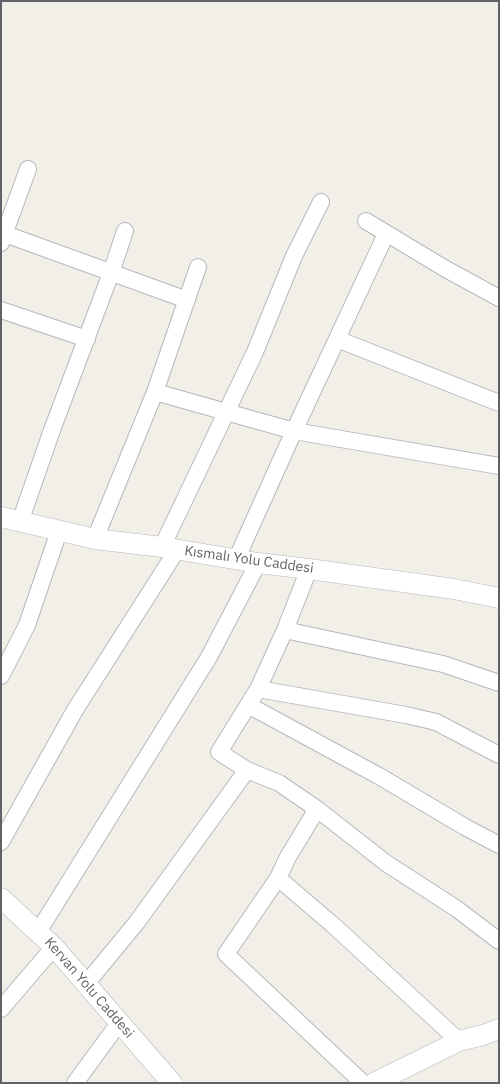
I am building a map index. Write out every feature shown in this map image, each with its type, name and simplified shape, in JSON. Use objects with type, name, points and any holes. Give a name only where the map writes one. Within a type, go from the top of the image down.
[{"type":"street","points":[[28,168],[3,239],[112,273],[187,300]]},
{"type":"street","points":[[1,842],[169,548],[226,413],[255,352],[294,256],[321,202]]},
{"type":"street","points":[[366,221],[499,298]]},
{"type":"street","points":[[10,520],[52,430],[112,273],[126,231]]},
{"type":"street","points":[[236,560],[386,234]]},
{"type":"street","points":[[95,539],[155,392],[198,267]]},
{"type":"street","points":[[1,310],[87,339]]},
{"type":"street","points":[[337,339],[499,403]]},
{"type":"street","points":[[155,392],[294,431],[499,466]]},
{"type":"street","name":"Kısmalı Yolu Caddesi","points":[[10,520],[95,539],[454,589],[499,598]]},
{"type":"street","points":[[1,676],[27,625],[60,531]]},
{"type":"street","points":[[38,932],[210,657],[258,563]]},
{"type":"street","points":[[309,569],[285,630],[258,689],[219,752],[247,770],[279,783],[318,809],[386,864],[457,909],[499,941]]},
{"type":"street","points":[[285,630],[443,664],[499,683]]},
{"type":"street","points":[[258,689],[436,722],[499,755]]},
{"type":"street","points":[[248,705],[379,776],[465,827],[499,844]]},
{"type":"street","points":[[86,984],[137,922],[247,770]]},
{"type":"street","points":[[318,809],[288,857],[278,878],[226,954],[363,1083]]},
{"type":"street","points":[[278,878],[333,925],[459,1041]]},
{"type":"street","name":"Kervan Yolu Caddesi","points":[[1,898],[54,947],[172,1083]]},
{"type":"street","points":[[1,1009],[54,947]]},
{"type":"street","points":[[75,1083],[119,1023]]},
{"type":"street","points":[[374,1083],[459,1041],[499,1028]]}]
